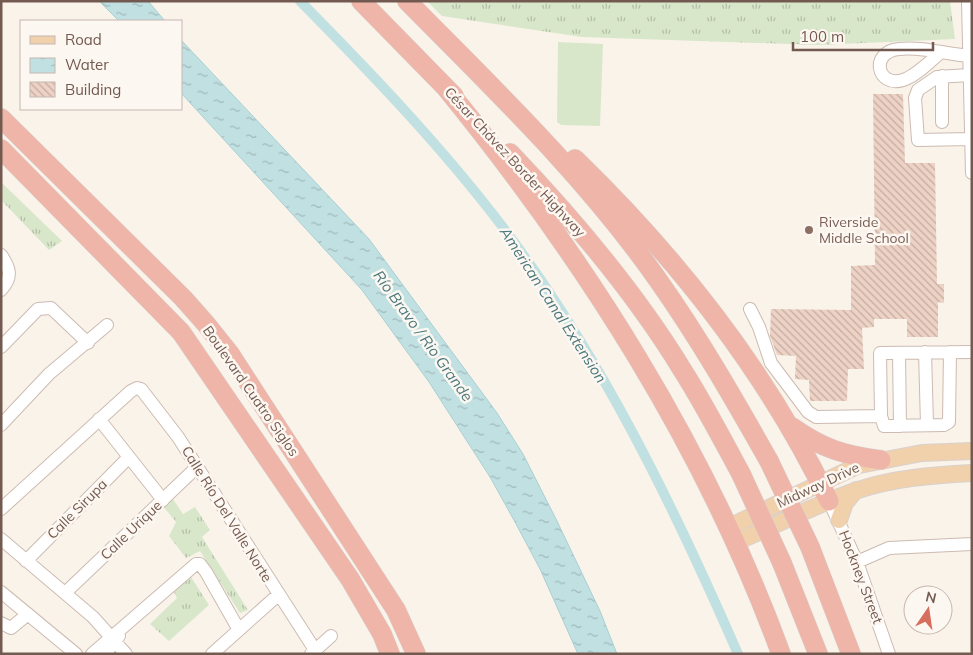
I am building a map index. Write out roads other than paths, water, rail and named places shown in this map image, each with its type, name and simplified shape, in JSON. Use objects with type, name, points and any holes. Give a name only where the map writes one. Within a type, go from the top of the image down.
[{"type":"highway","name":"César Chávez Border Highway","points":[[361,1],[545,189],[631,295],[682,369],[741,474],[782,563],[818,654]]},
{"type":"highway","points":[[407,1],[483,76],[588,190],[658,278],[700,341],[769,461],[810,546],[851,654]]},
{"type":"highway","points":[[483,76],[528,113],[606,188],[669,257],[737,346],[788,424],[829,501]]},
{"type":"highway","points":[[446,88],[555,230],[592,285],[674,418],[733,535],[780,654]]},
{"type":"highway","name":"Boulevard Cuatro Siglos","points":[[1,118],[183,298],[230,354],[396,610],[416,654]]},
{"type":"highway","name":"Boulevard Cuatro Siglos","points":[[1,149],[181,332],[350,579],[382,634],[390,654]]},
{"type":"highway","points":[[788,424],[811,441],[832,451],[881,460]]},
{"type":"main road","name":"Midway Drive","points":[[733,535],[820,482],[859,465],[922,453],[972,451]]},
{"type":"main road","name":"Midway Drive","points":[[733,535],[856,490],[888,482],[932,475],[972,473]]},
{"type":"main road","points":[[839,520],[845,504],[856,490]]},
{"type":"street","points":[[968,1],[972,173]]},
{"type":"street","points":[[940,53],[970,56]]},
{"type":"street","points":[[969,75],[942,76],[916,94],[916,137],[920,141],[971,139]]},
{"type":"street","points":[[942,76],[942,122]]},
{"type":"street","points":[[1,255],[9,267],[9,280],[1,290]]},
{"type":"street","points":[[1,347],[38,309],[46,307],[53,309],[88,343]]},
{"type":"street","points":[[750,309],[759,327],[771,363],[811,415],[825,418],[881,416]]},
{"type":"street","points":[[1,425],[49,374],[107,325]]},
{"type":"street","points":[[950,352],[950,419],[944,425],[884,426],[881,416],[879,355],[882,353],[924,352],[950,352],[972,352]]},
{"type":"street","points":[[924,352],[927,426]]},
{"type":"street","points":[[899,353],[900,426]]},
{"type":"street","name":"Calle Río Del Valle Norte","points":[[99,419],[131,391],[139,388],[147,395],[197,467],[313,652],[331,636]]},
{"type":"street","points":[[1,509],[99,419],[163,500]]},
{"type":"street","name":"Calle Sirupa","points":[[26,561],[129,457]]},
{"type":"street","name":"Calle Urique","points":[[65,593],[197,467]]},
{"type":"street","name":"Hockney Street","points":[[829,501],[857,562],[889,654]]},
{"type":"street","points":[[1,539],[93,617],[126,654]]},
{"type":"street","points":[[857,562],[889,548],[972,544]]},
{"type":"street","points":[[92,654],[112,640],[198,564],[206,572],[239,630]]},
{"type":"street","points":[[1,592],[6,604],[28,614],[76,654]]},
{"type":"street","points":[[212,654],[278,595]]},
{"type":"street","points":[[1,624],[11,628],[28,614]]},
{"type":"street","points":[[106,654],[112,640]]},
{"type":"water","points":[[99,1],[148,1],[164,20],[118,20]]},
{"type":"water","name":"Río Bravo / Rio Grande","points":[[182,41],[369,239],[497,413],[523,454],[556,519],[600,611],[617,654],[578,654],[540,569],[490,477],[429,382],[362,290],[182,94]]},
{"type":"waterway","name":"American Canal Extension","points":[[300,1],[379,83],[455,167],[502,226],[538,276],[572,327],[633,433],[688,543],[738,654]]},
{"type":"place","name":"Riverside Middle School","points":[[809,230]]}]
